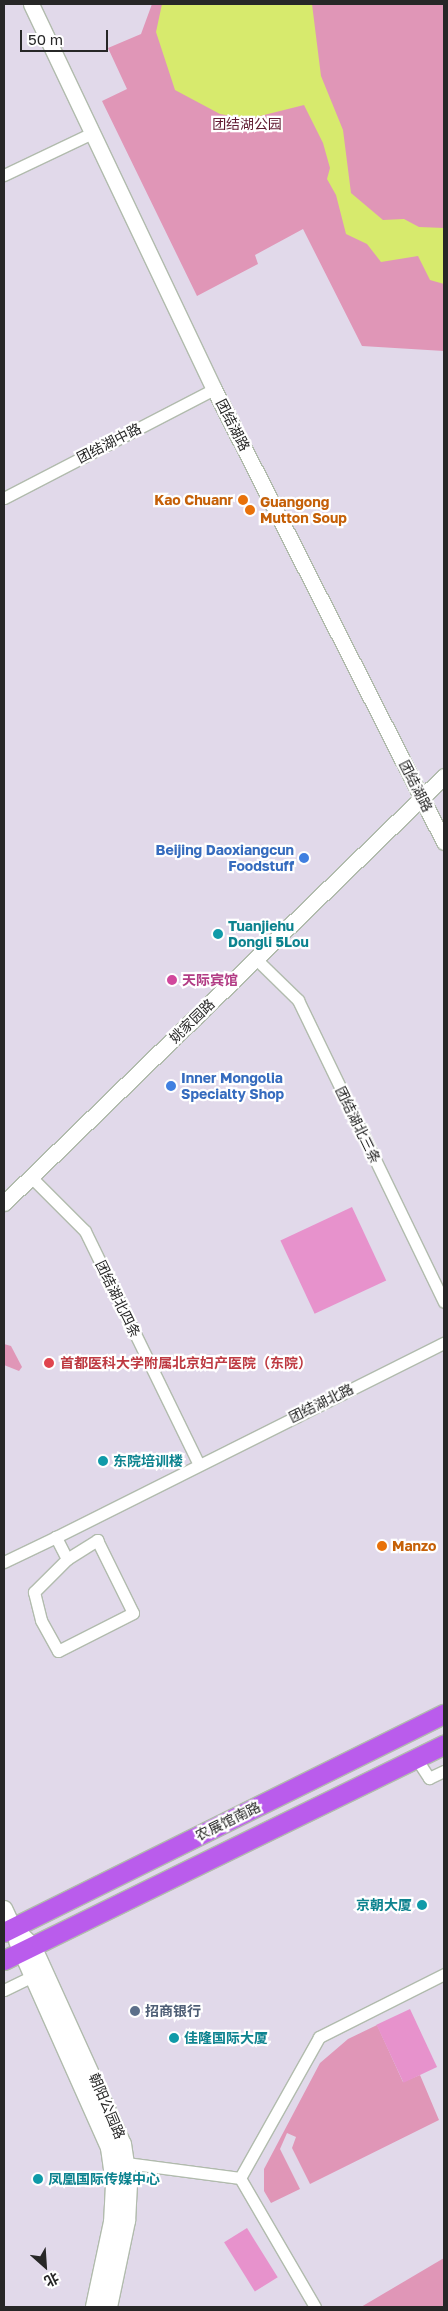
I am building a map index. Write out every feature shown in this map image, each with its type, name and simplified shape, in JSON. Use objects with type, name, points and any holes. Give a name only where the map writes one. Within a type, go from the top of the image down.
[{"type":"main road","name":"农展馆南路","points":[[8,1929],[444,1714]]},
{"type":"main road","name":"农展馆南路","points":[[4,1960],[444,1744]]},
{"type":"main road","points":[[8,1929],[27,1949]]},
{"type":"main road","name":"朝阳公园路","points":[[27,1949],[32,1976],[109,2148],[114,2185],[112,2222],[94,2307]]},
{"type":"main road","name":"朝阳公园路","points":[[27,1949],[112,2110],[126,2162],[126,2221],[109,2307]]},
{"type":"street","name":"团结湖路","points":[[30,4],[214,389],[444,842]]},
{"type":"street","points":[[4,175],[92,133]]},
{"type":"street","name":"团结湖中路","points":[[4,498],[214,389]]},
{"type":"street","name":"姚家园路","points":[[4,1203],[444,776]]},
{"type":"street","name":"团结湖北三条","points":[[256,959],[298,1000],[444,1302]]},
{"type":"street","name":"团结湖北四条","points":[[31,1177],[85,1231],[198,1463]]},
{"type":"street","name":"团结湖北路","points":[[4,1562],[198,1463],[444,1343]]},
{"type":"street","points":[[56,1537],[67,1559]]},
{"type":"street","points":[[98,1540],[132,1613],[58,1651],[41,1620],[34,1592],[67,1559],[98,1540]]},
{"type":"street","points":[[416,1758],[429,1778],[444,1771]]},
{"type":"street","points":[[4,1908],[8,1929]]},
{"type":"street","points":[[240,2178],[318,2037],[444,1974]]},
{"type":"street","points":[[4,1990],[32,1976]]},
{"type":"street","points":[[126,2162],[240,2178]]},
{"type":"street","points":[[240,2178],[314,2307]]},
{"type":"green space","name":"团结湖公园","points":[[152,4],[444,4],[444,351],[362,346],[303,229],[255,255],[258,264],[197,296],[102,101],[127,89],[108,48],[141,34]]},
{"type":"green space","points":[[4,1344],[11,1346],[22,1367],[19,1371],[4,1365]]},
{"type":"green space","points":[[377,2025],[403,2082],[420,2075],[439,2120],[310,2184],[292,2148],[296,2137],[287,2133],[280,2149],[300,2189],[271,2203],[264,2191],[264,2169],[320,2063],[348,2039]]},
{"type":"green space","points":[[444,2258],[444,2307],[361,2307]]},
{"type":"shaded area","points":[[162,4],[312,4],[321,76],[343,130],[351,193],[383,220],[404,219],[419,227],[444,228],[444,284],[430,280],[418,256],[381,262],[367,244],[346,234],[336,195],[327,179],[330,168],[323,143],[304,105],[248,119],[220,114],[175,90],[156,32]]},
{"type":"shaded area","points":[[352,1207],[386,1280],[315,1314],[280,1240]]},
{"type":"shaded area","points":[[410,2009],[437,2067],[404,2083],[376,2025]]},
{"type":"shaded area","points":[[247,2228],[278,2277],[255,2291],[224,2242]]},
{"type":"place","name":"Kao Chuanr","points":[[243,500]]},
{"type":"place","name":"Guangong Mutton Soup","points":[[250,510]]},
{"type":"place","name":"Beijing Daoxiangcun Foodstuff","points":[[304,858]]},
{"type":"place","name":"Tuanjiehu Dongli 5Lou","points":[[218,934]]},
{"type":"place","name":"天际宾馆","points":[[172,980]]},
{"type":"place","name":"Inner Mongolia Specialty Shop","points":[[171,1086]]},
{"type":"place","name":"首都医科大学附属北京妇产医院（东院）","points":[[49,1363]]},
{"type":"place","name":"东院培训楼","points":[[103,1461]]},
{"type":"place","name":"Manzo","points":[[382,1546]]},
{"type":"place","name":"京朝大厦","points":[[422,1905]]},
{"type":"place","name":"招商银行","points":[[135,2011]]},
{"type":"place","name":"佳隆国际大厦","points":[[174,2038]]},
{"type":"place","name":"凤凰国际传媒中心","points":[[38,2179]]}]
